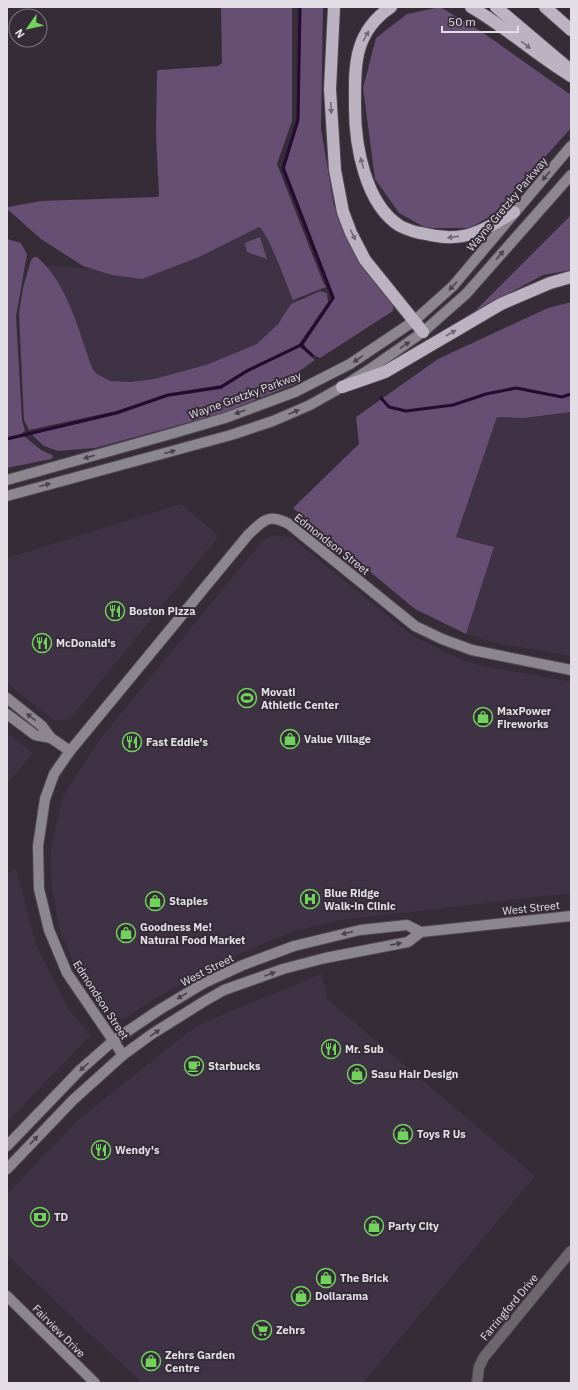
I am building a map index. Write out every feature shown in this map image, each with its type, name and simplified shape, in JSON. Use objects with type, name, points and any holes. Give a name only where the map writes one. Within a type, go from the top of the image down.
[{"type":"highway","points":[[334,7],[330,89],[335,170],[343,212],[351,233],[365,260],[423,332]]},
{"type":"highway","points":[[391,7],[373,22],[363,40],[359,50],[355,88],[357,143],[370,189],[380,207],[400,226],[441,238],[472,234],[493,225],[514,212]]},
{"type":"highway","points":[[471,7],[488,17],[550,63],[571,76]]},
{"type":"highway","points":[[496,7],[571,70]]},
{"type":"highway","points":[[545,7],[571,30]]},
{"type":"highway","points":[[342,387],[385,372],[500,304],[571,277]]},
{"type":"main road","name":"Wayne Gretzky Parkway","points":[[7,480],[174,434],[226,418],[295,392],[350,364],[414,321],[453,286],[571,146]]},
{"type":"main road","points":[[7,496],[232,436],[273,421],[310,405],[342,387],[423,332],[466,294],[571,175]]},
{"type":"main road","name":"Edmondson Street","points":[[123,1055],[67,973],[49,930],[39,890],[38,846],[45,799],[54,774],[70,751],[248,535],[259,525],[268,519],[279,519],[290,524],[415,626],[442,639],[472,650],[571,670]]},
{"type":"main road","points":[[7,698],[42,726],[51,738],[70,751]]},
{"type":"main road","points":[[7,714],[35,735],[51,738]]},
{"type":"main road","name":"West Street","points":[[7,1169],[73,1100],[123,1055],[185,1013],[224,990],[300,964],[408,942],[422,932],[571,916]]},
{"type":"main road","name":"West Street","points":[[7,1146],[80,1070],[113,1041],[159,1010],[204,983],[243,965],[294,946],[360,930],[407,925],[422,932]]},
{"type":"main road","points":[[38,1113],[48,1125]]},
{"type":"main road","name":"Fairview Drive","points":[[7,1296],[95,1383]]},
{"type":"street","name":"Farringford Drive","points":[[477,1383],[479,1367],[484,1357],[571,1251]]},
{"type":"shaded area","points":[[221,7],[292,7],[292,121],[277,164],[326,287],[293,300],[273,249],[259,227],[199,257],[142,279],[112,275],[83,266],[41,239],[7,209],[8,207],[41,201],[159,196],[156,135],[157,71],[218,66],[222,63]]},
{"type":"shaded area","points":[[301,7],[323,7],[321,129],[334,206],[375,281],[393,302],[393,311],[320,358],[310,352],[304,344],[335,298],[285,168],[299,121]]},
{"type":"shaded area","points":[[440,7],[482,32],[571,95],[571,128],[494,214],[470,228],[426,228],[399,213],[375,179],[363,88],[376,38],[407,14]]},
{"type":"shaded area","points":[[571,215],[571,270],[543,275],[474,312]]},
{"type":"shaded area","points":[[266,221],[306,323],[236,357],[104,398],[43,265],[142,273]]},
{"type":"shaded area","points":[[260,237],[267,259],[247,252],[245,243]]},
{"type":"shaded area","points":[[7,239],[21,243],[27,254],[16,317],[22,420],[25,431],[21,434],[7,437]]},
{"type":"shaded area","points":[[34,257],[37,257],[48,268],[65,294],[93,370],[110,381],[131,382],[154,379],[206,365],[257,344],[278,324],[291,304],[320,291],[327,293],[328,302],[299,344],[247,369],[221,385],[168,394],[116,411],[29,430],[24,420],[19,313],[23,288],[31,260]]},
{"type":"shaded area","points":[[571,302],[571,412],[524,418],[497,417],[456,537],[494,547],[466,634],[415,609],[293,508],[359,444],[356,417],[438,359],[548,308]]},
{"type":"shaded area","points":[[300,347],[315,360],[298,372],[297,374],[300,382],[223,413],[95,448],[58,451],[44,446],[33,436],[33,434],[118,414],[167,397],[221,389],[248,372]]},
{"type":"shaded area","points":[[571,412],[571,656],[496,643],[466,634],[494,547],[456,537],[497,417],[524,418]]},
{"type":"shaded area","points":[[24,436],[41,450],[52,455],[53,457],[51,459],[7,468],[7,440]]},
{"type":"shaded area","points":[[181,504],[219,536],[70,719],[55,721],[7,683],[7,558]]},
{"type":"shaded area","points":[[274,535],[292,538],[411,635],[444,652],[474,664],[571,682],[571,893],[340,920],[291,932],[221,962],[151,1001],[124,1019],[108,1014],[76,970],[59,928],[52,889],[51,847],[63,796],[100,739],[263,540]]},
{"type":"shaded area","points":[[7,733],[33,753],[7,784]]},
{"type":"shaded area","points":[[16,868],[36,945],[69,1010],[91,1035],[7,1122],[7,874]]},
{"type":"shaded area","points":[[321,974],[328,1000],[535,1176],[363,1383],[142,1383],[7,1255],[7,1194],[78,1120],[196,1026]]},
{"type":"waterway","points":[[7,439],[116,413],[168,395],[221,387],[247,371],[301,345],[333,298],[283,168],[298,120],[300,7]]},
{"type":"waterway","points":[[301,345],[312,355]]},
{"type":"waterway","points":[[381,398],[389,407],[406,411],[453,405],[486,394],[516,388],[562,397],[571,394]]},
{"type":"place","name":"Boston Pizza","points":[[115,611]]},
{"type":"place","name":"McDonald's","points":[[42,643]]},
{"type":"place","name":"Movati Athletic Center","points":[[247,698]]},
{"type":"place","name":"MaxPower Fireworks","points":[[483,717]]},
{"type":"place","name":"Value Village","points":[[290,739]]},
{"type":"place","name":"Fast Eddie's","points":[[132,742]]},
{"type":"place","name":"Blue Ridge Walk-in Clinic","points":[[310,899]]},
{"type":"place","name":"Staples","points":[[155,901]]},
{"type":"place","name":"Goodness Me! Natural Food Market","points":[[126,933]]},
{"type":"place","name":"Mr. Sub","points":[[331,1049]]},
{"type":"place","name":"Starbucks","points":[[194,1066]]},
{"type":"place","name":"Sasu Hair Design","points":[[357,1074]]},
{"type":"place","name":"Toys R Us","points":[[403,1134]]},
{"type":"place","name":"Wendy's","points":[[101,1150]]},
{"type":"place","name":"TD","points":[[40,1217]]},
{"type":"place","name":"Party City","points":[[374,1226]]},
{"type":"place","name":"The Brick","points":[[326,1278]]},
{"type":"place","name":"Dollarama","points":[[301,1296]]},
{"type":"place","name":"Zehrs","points":[[262,1330]]},
{"type":"place","name":"Zehrs Garden Centre","points":[[151,1361]]}]
